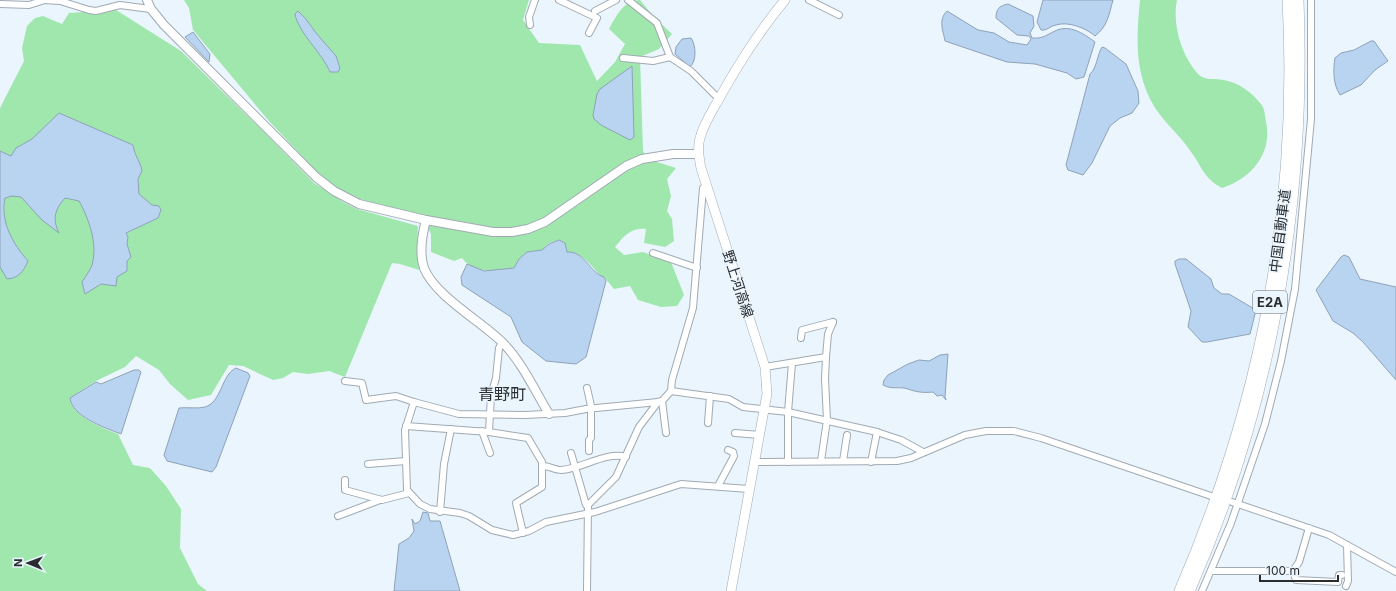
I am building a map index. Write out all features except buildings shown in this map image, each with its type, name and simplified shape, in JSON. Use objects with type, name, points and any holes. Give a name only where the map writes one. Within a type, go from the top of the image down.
[{"type":"highway","name":"中国自動車道","points":[[1180,591],[1227,469],[1255,373],[1270,301],[1280,239],[1287,168],[1291,71],[1288,0]]},
{"type":"highway","name":"中国自動車道","points":[[1189,591],[1219,517],[1239,458],[1263,375],[1278,308],[1288,240],[1299,124],[1300,70],[1298,0]]},
{"type":"main road","name":"野上河高線","points":[[731,591],[767,394],[765,367],[706,186],[698,154],[699,139],[719,99],[753,41],[785,0]]},
{"type":"street","points":[[0,4],[30,6],[44,0],[60,1],[96,11],[120,5],[150,9]]},
{"type":"street","points":[[147,0],[150,9],[164,25],[316,177],[334,191],[359,204],[426,220],[493,232],[512,232],[528,229],[545,222],[626,166],[642,160],[673,154],[698,154]]},
{"type":"street","points":[[530,26],[529,17],[536,0]]},
{"type":"street","points":[[559,0],[596,18],[589,33]]},
{"type":"street","points":[[595,11],[616,0]]},
{"type":"street","points":[[628,0],[657,23],[670,57],[690,71],[719,99]]},
{"type":"street","points":[[809,0],[839,15]]},
{"type":"street","points":[[1202,591],[1211,571],[1264,424],[1280,368],[1295,289],[1311,119],[1311,0]]},
{"type":"street","points":[[623,58],[653,61],[670,57]]},
{"type":"street","points":[[588,505],[616,476],[639,427],[660,401],[671,391],[672,380],[691,321],[697,268],[703,188],[706,186]]},
{"type":"street","points":[[426,220],[421,247],[424,267],[432,282],[451,300],[502,342],[515,358],[549,414]]},
{"type":"street","points":[[653,252],[697,268]]},
{"type":"street","points":[[801,338],[802,330],[833,322],[828,334],[826,357],[825,379],[828,420],[821,461]]},
{"type":"street","points":[[490,453],[485,432],[489,415],[491,395],[496,378],[499,348],[502,342]]},
{"type":"street","points":[[765,367],[826,357]]},
{"type":"street","points":[[788,462],[788,412],[792,363]]},
{"type":"street","points":[[345,381],[362,383],[366,400],[396,396],[459,414],[549,414],[660,401]]},
{"type":"street","points":[[587,388],[591,409],[591,438],[589,440],[589,452]]},
{"type":"street","points":[[671,391],[729,399],[743,407],[788,412],[828,420],[877,432],[901,440],[923,452]]},
{"type":"street","points":[[708,423],[710,396]]},
{"type":"street","points":[[660,401],[666,433]]},
{"type":"street","points":[[414,402],[406,426],[407,490],[420,504],[440,512],[460,513],[470,516],[492,530],[513,535],[523,533],[546,522],[620,505],[681,484],[749,489]]},
{"type":"street","points":[[406,426],[485,432],[528,438],[543,466],[542,488],[516,504],[523,533]]},
{"type":"street","points":[[440,512],[444,464],[451,429]]},
{"type":"street","points":[[755,462],[897,461],[911,458],[972,434],[986,431],[1014,430],[1211,496]]},
{"type":"street","points":[[871,462],[877,432]]},
{"type":"street","points":[[735,433],[760,435]]},
{"type":"street","points":[[843,462],[847,435]]},
{"type":"street","points":[[718,486],[734,456],[733,452],[728,450]]},
{"type":"street","points":[[571,453],[586,505],[588,505],[587,591]]},
{"type":"street","points":[[543,466],[562,470],[587,462],[618,456],[626,457]]},
{"type":"street","points":[[368,464],[406,461]]},
{"type":"street","points":[[345,480],[345,490],[380,500]]},
{"type":"street","points":[[338,516],[380,500],[409,493]]},
{"type":"street","points":[[1235,503],[1329,535],[1396,572]]},
{"type":"street","points":[[1293,571],[1299,562],[1309,528]]},
{"type":"street","points":[[1346,586],[1348,581],[1348,545]]},
{"type":"street","points":[[1211,571],[1293,571]]},
{"type":"street","points":[[1293,571],[1296,580],[1338,582],[1339,575],[1342,575]]},
{"type":"green space","points":[[184,0],[529,0],[523,20],[539,43],[580,45],[597,81],[615,62],[625,44],[609,29],[625,6],[634,1],[640,0],[655,18],[672,34],[659,49],[640,57],[643,151],[647,159],[676,168],[667,179],[671,196],[667,211],[672,219],[674,241],[665,247],[644,243],[646,229],[636,229],[628,233],[615,247],[624,255],[643,252],[671,262],[684,295],[677,306],[661,307],[638,300],[630,286],[614,289],[604,277],[600,275],[581,256],[572,252],[567,252],[565,243],[559,240],[549,243],[542,250],[527,252],[519,259],[514,268],[493,271],[473,267],[462,258],[454,261],[431,252],[431,234],[421,215],[359,199],[344,193],[317,172],[268,120],[193,30],[189,8]]},
{"type":"green space","points":[[1140,0],[1177,0],[1176,19],[1179,39],[1187,58],[1198,74],[1203,78],[1230,81],[1240,86],[1253,96],[1262,106],[1265,113],[1267,133],[1263,154],[1251,171],[1233,184],[1222,188],[1207,176],[1185,144],[1158,112],[1150,99],[1144,86],[1138,58]]},
{"type":"green space","points":[[116,10],[181,51],[314,183],[343,202],[357,209],[418,226],[417,249],[419,270],[392,263],[345,377],[329,371],[308,374],[293,372],[283,378],[273,380],[243,366],[229,365],[211,395],[188,400],[170,384],[159,370],[136,356],[125,367],[96,381],[70,398],[76,410],[82,416],[96,425],[118,434],[133,465],[150,468],[166,486],[181,509],[180,548],[198,584],[207,591],[0,591],[0,108],[24,61],[22,48],[27,26],[35,18],[43,16],[62,24],[69,13]]},
{"type":"water","points":[[1043,0],[1113,0],[1109,15],[1103,28],[1095,36],[1087,30],[1066,24],[1056,25],[1045,30],[1041,30],[1037,22]]},
{"type":"water","points":[[1008,4],[1033,16],[1034,26],[1030,33],[1032,38],[1042,37],[1065,28],[1076,30],[1095,42],[1084,77],[1076,79],[1067,73],[1035,64],[1007,62],[945,41],[942,22],[944,14],[947,11],[978,30],[994,33],[1009,42],[1027,45],[1031,39],[1029,36],[1017,35],[996,18],[999,8]]},
{"type":"water","points":[[298,11],[336,56],[340,68],[338,72],[330,72],[322,57],[305,35],[297,21],[295,14]]},
{"type":"water","points":[[193,32],[210,54],[209,62],[185,37]]},
{"type":"water","points":[[691,38],[694,45],[695,57],[690,67],[675,54],[676,47],[682,39]]},
{"type":"water","points":[[1371,41],[1374,41],[1388,61],[1375,70],[1361,85],[1340,95],[1334,77],[1335,58],[1341,53],[1354,50]]},
{"type":"water","points":[[1102,47],[1126,64],[1138,91],[1139,103],[1132,113],[1120,118],[1110,126],[1092,163],[1083,175],[1068,170],[1066,165],[1090,74],[1094,68]]},
{"type":"water","points":[[632,66],[634,137],[630,140],[601,125],[594,119],[593,115],[597,94],[600,89]]},
{"type":"water","points":[[59,113],[133,145],[142,171],[138,179],[139,194],[152,205],[159,206],[161,210],[158,218],[126,233],[128,237],[127,244],[131,257],[127,261],[127,271],[117,277],[116,286],[101,284],[85,294],[82,282],[92,265],[94,249],[92,232],[79,201],[65,198],[59,206],[55,219],[59,233],[42,220],[21,197],[12,196],[5,198],[4,216],[6,224],[17,247],[28,261],[18,276],[7,279],[0,267],[0,151],[11,156],[16,148],[32,139]]},
{"type":"water","points":[[559,240],[565,243],[567,252],[583,258],[594,271],[604,277],[606,281],[586,357],[576,364],[546,361],[522,342],[511,317],[462,285],[461,277],[467,264],[484,271],[514,268],[519,259],[527,252],[542,250],[549,244]]},
{"type":"water","points":[[1344,255],[1349,257],[1360,279],[1396,287],[1396,380],[1363,342],[1353,333],[1333,321],[1316,290]]},
{"type":"water","points":[[1179,259],[1186,259],[1211,279],[1214,288],[1222,294],[1229,294],[1256,310],[1250,334],[1202,342],[1188,327],[1191,311],[1175,264],[1175,261]]},
{"type":"water","points":[[948,354],[946,400],[942,395],[937,396],[933,392],[920,392],[883,385],[884,380],[888,375],[908,364],[919,360],[929,361],[940,355]]},
{"type":"water","points":[[236,368],[248,373],[250,376],[216,467],[212,472],[167,461],[164,455],[179,408],[202,408],[211,404],[215,400],[227,376]]},
{"type":"water","points":[[134,370],[139,370],[141,372],[121,434],[91,421],[77,411],[72,405],[70,398],[96,382],[101,384]]},
{"type":"water","points":[[423,512],[428,513],[430,521],[440,521],[460,591],[394,591],[399,544],[409,538],[414,531],[412,519],[415,524],[420,521]]},
{"type":"district","name":"青野町","points":[[502,394]]}]
